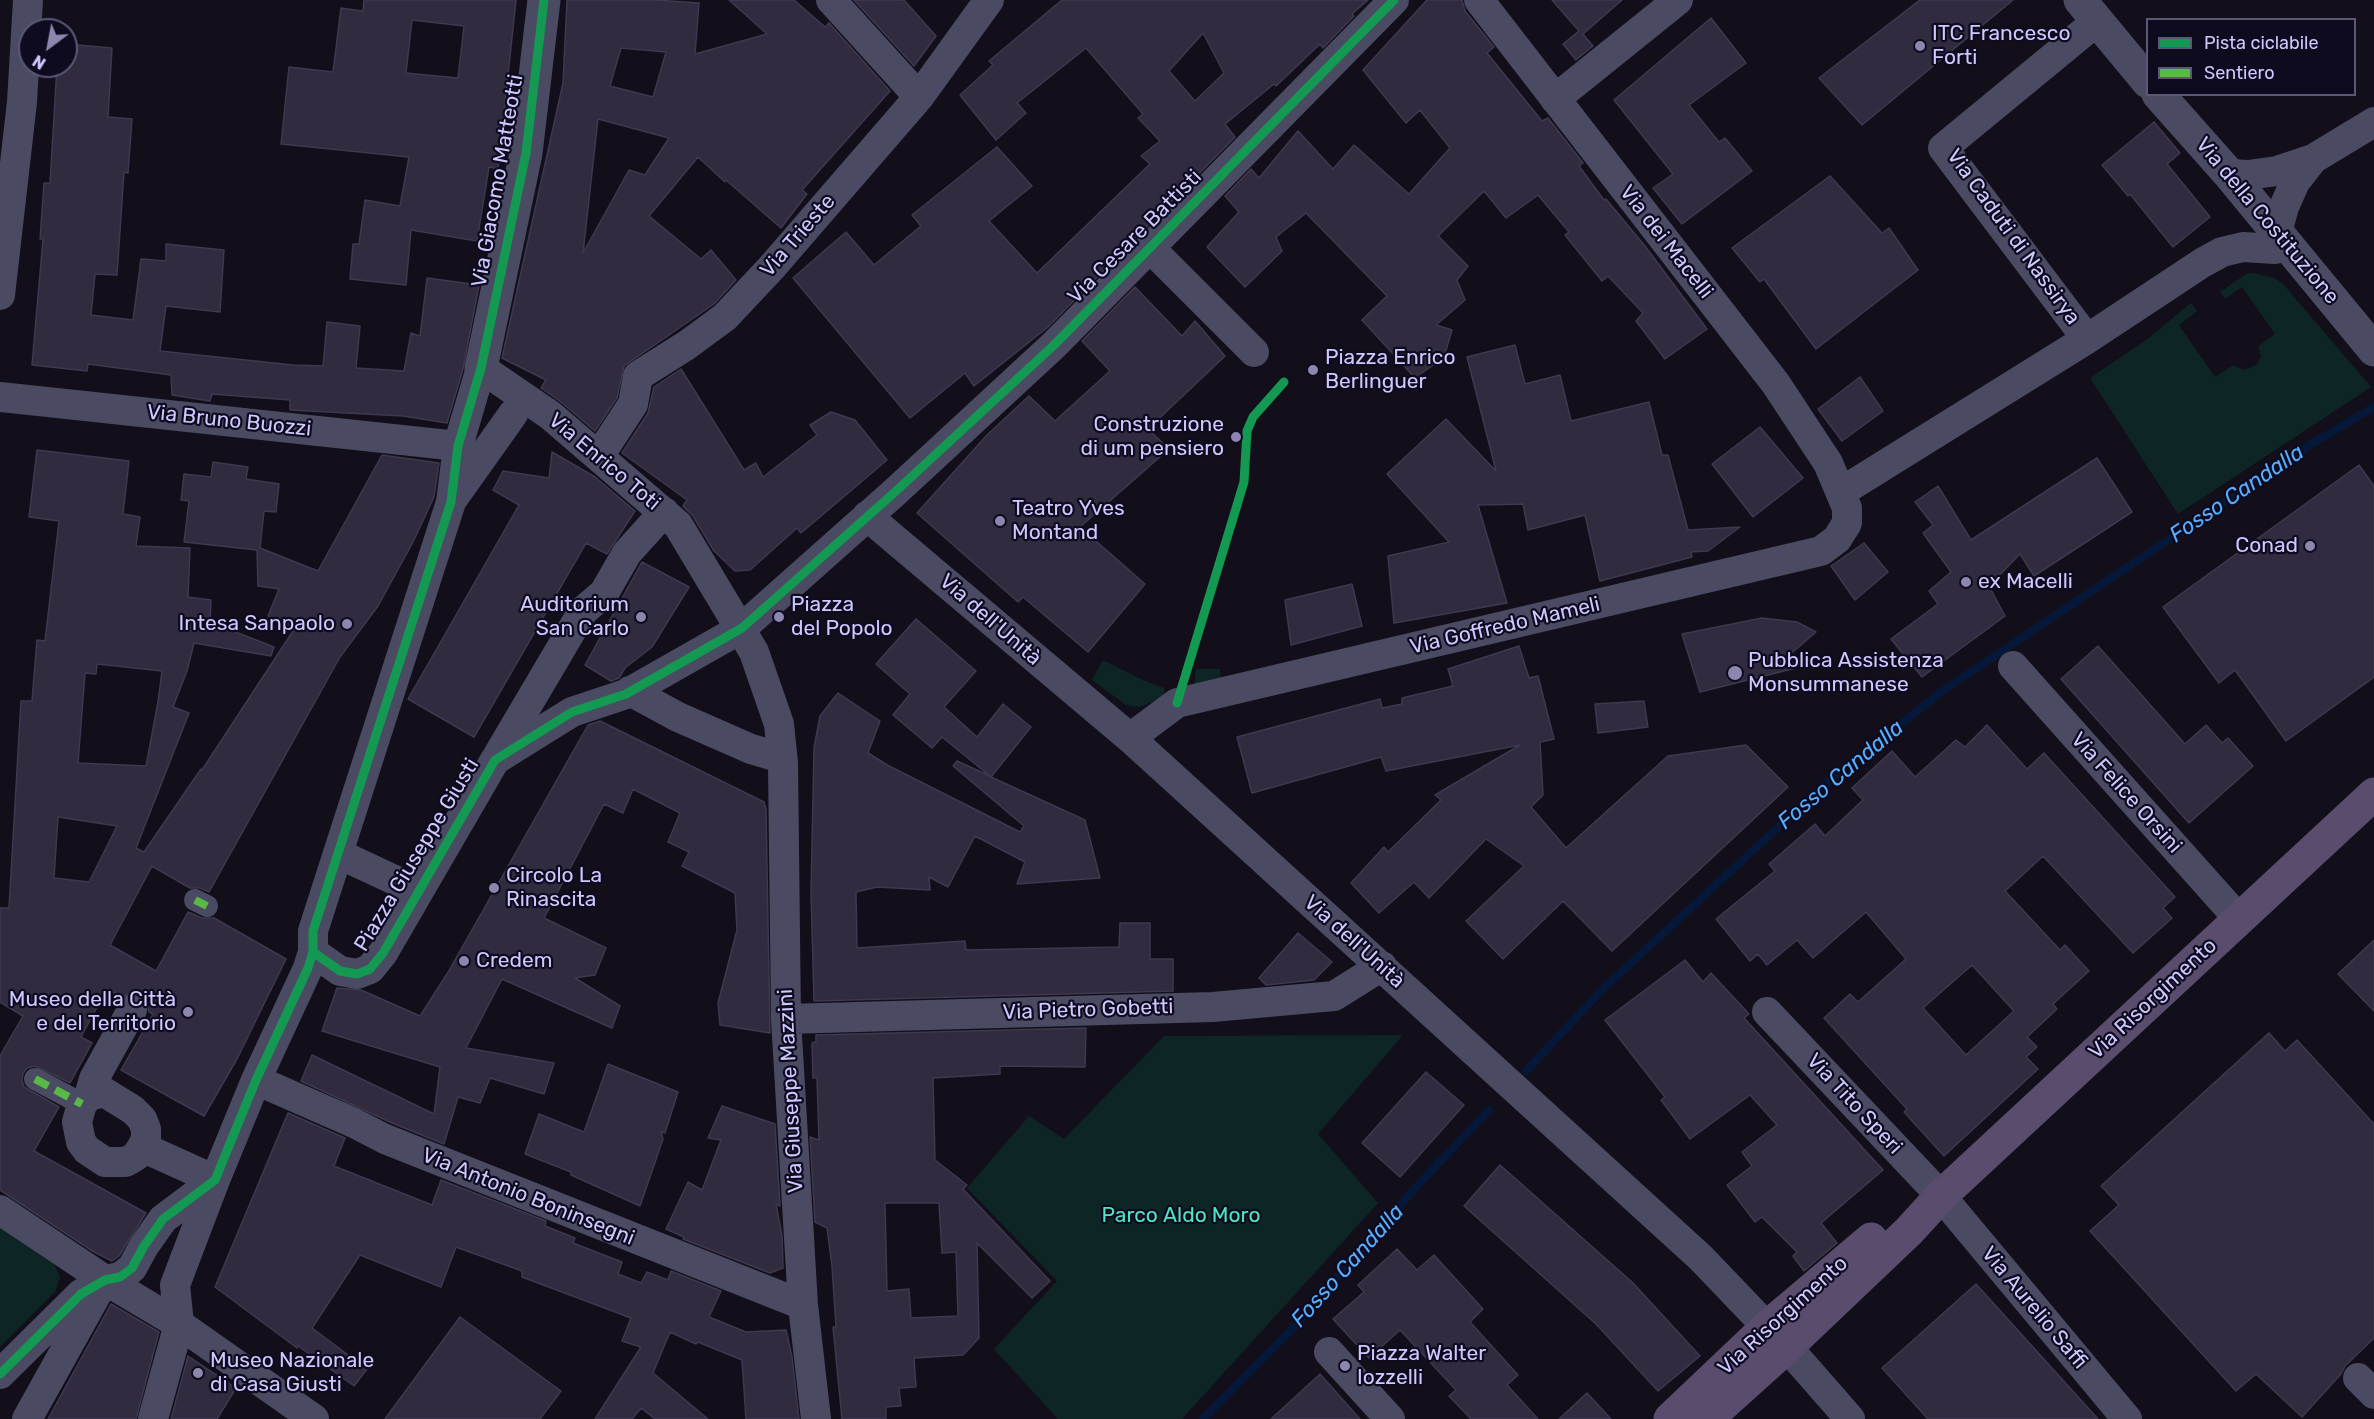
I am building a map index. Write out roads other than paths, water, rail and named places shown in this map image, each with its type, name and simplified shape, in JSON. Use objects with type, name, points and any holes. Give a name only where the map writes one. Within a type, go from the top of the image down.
[{"type":"main road","name":"Via Risorgimento","points":[[1670,1419],[1909,1231],[1937,1200],[2374,794]]},
{"type":"main road","name":"Via Risorgimento","points":[[1690,1419],[1754,1361],[1763,1342],[1785,1335],[1905,1220],[1937,1200]]},
{"type":"main road","name":"Via Risorgimento","points":[[1707,1419],[1777,1337]]},
{"type":"street","points":[[0,295],[11,100],[28,0]]},
{"type":"street","name":"Via Giacomo Matteotti","points":[[481,368],[526,153],[544,0]]},
{"type":"street","points":[[831,0],[919,97]]},
{"type":"street","name":"Via Cesare Battisti","points":[[867,516],[1054,345],[1394,0]]},
{"type":"street","name":"Via dei Macelli","points":[[1479,0],[1776,384],[1828,463],[1841,492]]},
{"type":"street","points":[[1555,99],[1678,0]]},
{"type":"street","name":"Via Trieste","points":[[599,456],[633,404],[639,376],[725,317],[772,267],[919,97],[981,4]]},
{"type":"street","points":[[2088,11],[2146,80]]},
{"type":"street","name":"Via Caduti di Nassirya","points":[[1841,492],[2087,339],[1943,148],[2088,11]]},
{"type":"street","points":[[2157,96],[2157,103],[2166,123],[2256,231],[2276,240]]},
{"type":"street","name":"Via della Costituzione","points":[[2159,96],[2229,174],[2276,240],[2311,272],[2374,350]]},
{"type":"street","points":[[2229,174],[2248,175],[2277,171],[2313,159],[2374,122]]},
{"type":"street","points":[[2276,240],[2284,207],[2295,182],[2313,159]]},
{"type":"street","points":[[2087,339],[2222,252],[2276,240]]},
{"type":"street","points":[[1150,248],[1254,352]]},
{"type":"street","points":[[153,1419],[179,1324],[175,1285],[256,1080],[310,960],[313,931],[451,501],[458,446],[481,368]]},
{"type":"street","name":"Via Enrico Toti","points":[[481,368],[550,415],[678,525],[742,628]]},
{"type":"street","name":"Via Bruno Buozzi","points":[[0,397],[458,446]]},
{"type":"street","points":[[451,501],[513,414]]},
{"type":"street","points":[[458,446],[500,416],[550,415]]},
{"type":"street","name":"Via Goffredo Mameli","points":[[1130,738],[1177,703],[1821,551],[1837,539],[1847,523],[1847,508],[1841,492]]},
{"type":"street","points":[[495,760],[583,611],[604,594],[627,553],[664,512]]},
{"type":"street","name":"Via dell'Unità","points":[[867,516],[1130,738],[1701,1258],[1777,1337],[1850,1419]]},
{"type":"street","name":"Piazza Giuseppe Giusti","points":[[310,960],[357,974],[370,969],[383,953],[495,760],[572,712],[630,691],[742,628],[867,516]]},
{"type":"street","name":"Via Giuseppe Mazzini","points":[[742,628],[754,652],[778,724],[782,760],[786,1019],[803,1305],[816,1419]]},
{"type":"street","name":"Via Felice Orsini","points":[[2013,666],[2239,919]]},
{"type":"street","points":[[630,691],[678,717],[782,760]]},
{"type":"street","name":"Piazza Giuseppe Giusti","points":[[339,854],[418,891]]},
{"type":"street","name":"Via Pietro Gobetti","points":[[786,1019],[1213,1006],[1334,996],[1382,966]]},
{"type":"street","points":[[35,1079],[86,1100],[104,1092],[133,1110],[142,1119],[146,1129],[142,1147],[136,1156],[126,1162],[105,1162],[95,1157],[81,1142],[77,1122],[86,1100],[94,1079],[132,1010]]},
{"type":"street","name":"Via Tito Speri","points":[[1767,1012],[1937,1200]]},
{"type":"street","name":"Via Antonio Boninsegni","points":[[256,1080],[385,1139],[803,1305]]},
{"type":"street","points":[[142,1147],[215,1180]]},
{"type":"street","points":[[0,1374],[81,1294],[105,1280],[120,1277],[132,1268],[163,1219],[215,1180]]},
{"type":"street","name":"Via Aurelio Saffi","points":[[1937,1200],[2127,1419]]},
{"type":"street","points":[[0,1210],[105,1280],[179,1324],[314,1419]]},
{"type":"street","points":[[27,1419],[105,1280]]},
{"type":"street","points":[[1329,1352],[1383,1417]]},
{"type":"waterway","name":"Fosso Candalla","points":[[1526,1071],[1604,988],[1823,786],[1941,692],[2310,445],[2374,407]]},
{"type":"waterway","name":"Fosso Candalla","points":[[1203,1419],[1292,1329],[1416,1187],[1489,1110]]},
{"type":"place","name":"ITC Francesco Forti","points":[[1920,46]]},
{"type":"place","name":"Piazza Enrico Berlinguer","points":[[1313,370]]},
{"type":"place","name":"Construzione di um pensiero","points":[[1236,437]]},
{"type":"place","name":"Teatro Yves Montand","points":[[1000,521]]},
{"type":"place","name":"Conad","points":[[2310,546]]},
{"type":"place","name":"ex Macelli","points":[[1966,582]]},
{"type":"place","name":"Auditorium San Carlo","points":[[641,617]]},
{"type":"place","name":"Piazza del Popolo","points":[[779,617]]},
{"type":"place","name":"Intesa Sanpaolo","points":[[347,624]]},
{"type":"place","name":"Pubblica Assistenza Monsummanese","points":[[1735,673]]},
{"type":"place","name":"Circolo La Rinascita","points":[[494,888]]},
{"type":"place","name":"Credem","points":[[464,961]]},
{"type":"place","name":"Museo della Città e del Territorio","points":[[188,1012]]},
{"type":"place","name":"Piazza Walter Iozzelli","points":[[1345,1366]]},
{"type":"place","name":"Museo Nazionale di Casa Giusti","points":[[198,1373]]},
{"type":"park label","name":"Parco Aldo Moro","points":[[1181,1216]]}]
